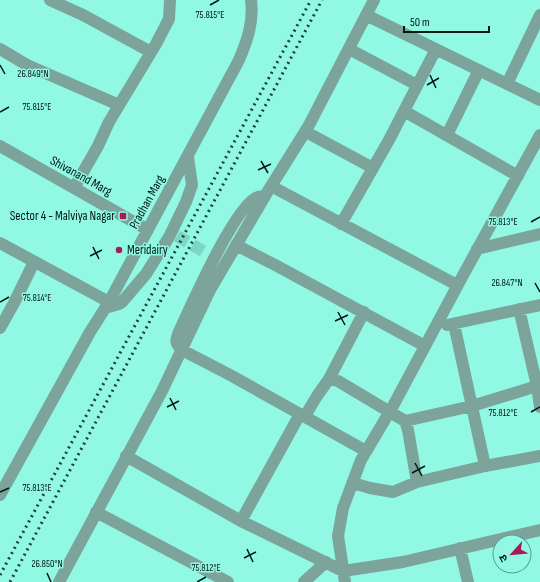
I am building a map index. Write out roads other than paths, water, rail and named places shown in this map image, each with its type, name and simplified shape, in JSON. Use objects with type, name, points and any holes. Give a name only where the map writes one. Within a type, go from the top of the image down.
[{"type":"street","points":[[50,0],[83,15],[151,52]]},
{"type":"street","points":[[74,188],[98,146],[109,122],[169,19],[170,0]]},
{"type":"street","name":"Pradhan Marg","points":[[0,495],[90,332],[107,305],[239,60],[250,32],[253,11],[251,0]]},
{"type":"street","points":[[58,582],[162,391],[210,290],[268,191],[306,132],[374,0]]},
{"type":"street","points":[[366,15],[540,100]]},
{"type":"street","points":[[507,84],[540,15]]},
{"type":"street","points":[[0,49],[26,65],[119,105]]},
{"type":"street","points":[[349,49],[417,85]]},
{"type":"street","points":[[341,224],[404,111],[436,49]]},
{"type":"street","points":[[447,135],[479,70]]},
{"type":"street","points":[[404,111],[518,176]]},
{"type":"street","points":[[306,132],[373,168]]},
{"type":"street","points":[[344,576],[338,536],[343,508],[361,460],[390,412],[457,285],[540,135]]},
{"type":"street","name":"Shivanand Marg","points":[[0,146],[148,230]]},
{"type":"street","points":[[0,243],[107,305],[119,304],[146,274],[174,235],[192,185],[188,157]]},
{"type":"street","points":[[268,191],[341,224],[457,285]]},
{"type":"street","points":[[268,191],[254,199],[242,212],[211,256],[176,340],[177,344],[182,350],[232,376],[366,451]]},
{"type":"street","points":[[477,249],[540,234]]},
{"type":"street","points":[[236,245],[364,312],[425,346]]},
{"type":"street","points":[[0,328],[34,262]]},
{"type":"street","points":[[436,326],[454,324],[540,305]]},
{"type":"street","points":[[519,309],[537,386],[540,407]]},
{"type":"street","points":[[241,521],[302,415],[329,379],[364,312]]},
{"type":"street","points":[[454,324],[485,466]]},
{"type":"street","points":[[329,379],[338,382],[405,421],[408,430],[417,482]]},
{"type":"street","points":[[405,421],[472,406],[537,386]]},
{"type":"street","points":[[126,456],[241,521],[326,562],[344,576]]},
{"type":"street","points":[[353,483],[393,492],[417,482],[485,466],[540,456]]},
{"type":"street","points":[[96,512],[211,578],[228,582]]},
{"type":"street","points":[[344,576],[460,548],[540,531]]},
{"type":"street","points":[[460,548],[468,582]]},
{"type":"street","points":[[304,582],[326,562]]},
{"type":"tunnel","points":[[177,236],[208,254]]},
{"type":"railway","points":[[0,575],[311,0]]},
{"type":"railway","points":[[10,582],[322,0]]},
{"type":"place","name":"Sector 4 - Malviya Nagar","points":[[123,216]]},
{"type":"place","name":"Meridairy","points":[[119,250]]}]
